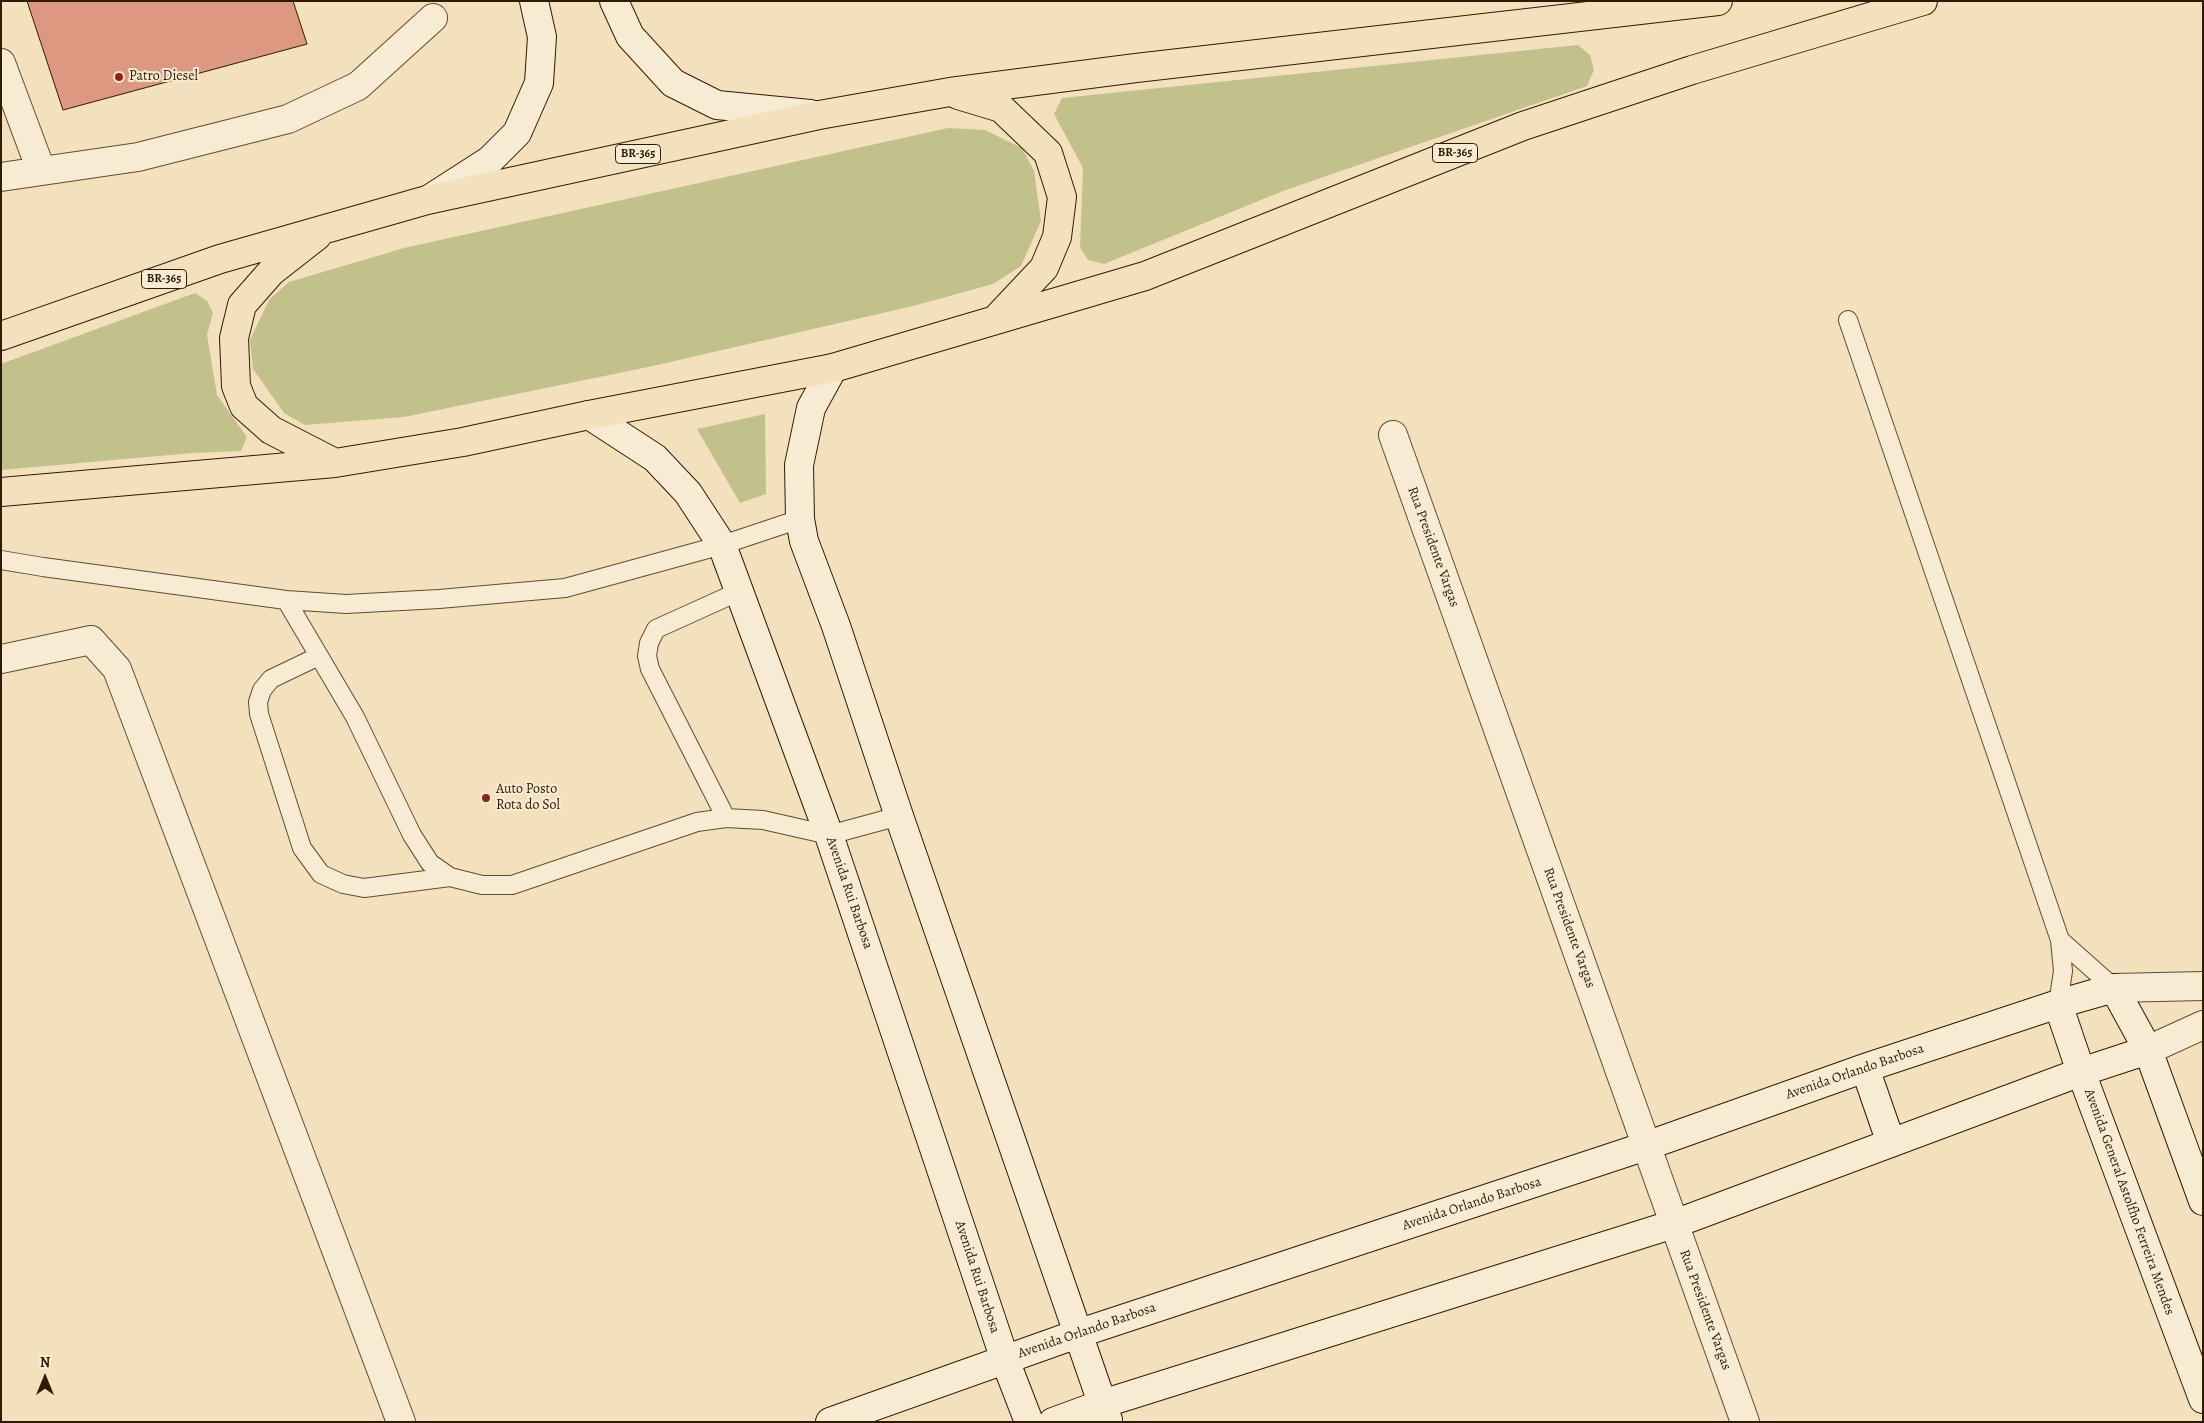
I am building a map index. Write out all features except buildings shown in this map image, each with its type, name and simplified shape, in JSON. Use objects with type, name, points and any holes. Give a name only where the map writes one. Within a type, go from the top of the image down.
[{"type":"highway","name":"BR-365","points":[[1,336],[220,259],[427,200],[819,115],[950,92],[1136,68],[1718,1]]},
{"type":"highway","name":"BR-365","points":[[1,492],[335,464],[464,442],[589,415],[833,368],[1145,276],[1523,126],[1692,70],[1923,1]]},
{"type":"highway","points":[[950,92],[1001,108],[1048,153],[1062,197],[1057,237],[1044,268],[994,322]]},
{"type":"highway","points":[[328,228],[271,272],[242,305],[234,338],[236,386],[244,406],[270,430],[335,464]]},
{"type":"street","points":[[427,200],[490,160],[517,133],[539,83],[542,37],[534,1]]},
{"type":"street","points":[[614,1],[630,36],[673,83],[717,106],[819,115]]},
{"type":"street","points":[[1,177],[138,157],[288,119],[358,86],[433,18]]},
{"type":"street","points":[[1,63],[41,170]]},
{"type":"street","points":[[833,368],[811,408],[799,465],[800,519],[804,541],[836,626],[899,816],[1105,1413]]},
{"type":"street","name":"Avenida Rui Barbosa","points":[[589,415],[655,458],[688,493],[722,544],[830,835],[1005,1360],[1029,1422]]},
{"type":"street","name":"Rua Presidente Vargas","points":[[1393,435],[1745,1422]]},
{"type":"street","points":[[1,659],[92,640],[117,669],[401,1422]]},
{"type":"street","name":"Avenida Orlando Barbosa","points":[[830,1422],[1077,1334],[1646,1146],[1865,1068],[2058,1004],[2114,988],[2203,986]]},
{"type":"street","points":[[2114,988],[2148,1050],[2203,1201]]},
{"type":"street","name":"Avenida General Astolfho Ferreira Mendes","points":[[2058,1004],[2081,1072],[2203,1399]]},
{"type":"street","points":[[1053,1422],[1105,1413],[1674,1224],[2081,1072],[2148,1050],[2203,1025]]},
{"type":"street","points":[[1865,1068],[1891,1143]]},
{"type":"lane","points":[[1848,320],[2060,940],[2062,971],[2058,1004]]},
{"type":"lane","points":[[1,560],[286,600],[346,604],[439,599],[565,588],[722,544],[800,519]]},
{"type":"lane","points":[[726,818],[650,669],[647,656],[649,643],[656,629],[740,591]]},
{"type":"lane","points":[[286,600],[355,717],[412,835],[430,863],[450,877],[482,885],[512,885],[697,822],[726,818],[762,820],[830,835],[899,816]]},
{"type":"lane","points":[[319,656],[270,680],[262,690],[258,702],[259,714],[302,848],[321,874],[343,884],[364,888],[450,877]]},
{"type":"lane","points":[[2060,940],[2114,988]]},
{"type":"shaded area","points":[[1578,45],[1590,55],[1594,70],[1587,86],[1283,191],[1104,264],[1088,260],[1080,247],[1083,168],[1054,114],[1062,98]]},
{"type":"shaded area","points":[[948,128],[985,130],[1022,148],[1034,171],[1041,221],[1021,266],[993,284],[913,306],[653,366],[404,417],[305,425],[284,413],[253,369],[250,340],[269,300],[289,282],[404,248]]},
{"type":"shaded area","points":[[195,293],[207,301],[213,313],[207,335],[217,395],[247,437],[241,451],[192,453],[1,470],[1,364]]},
{"type":"shaded area","points":[[765,414],[766,494],[740,503],[697,429]]},
{"type":"place","name":"Patro Diesel","points":[[119,77]]},
{"type":"place","name":"Auto Posto Rota do Sol","points":[[486,798]]}]
